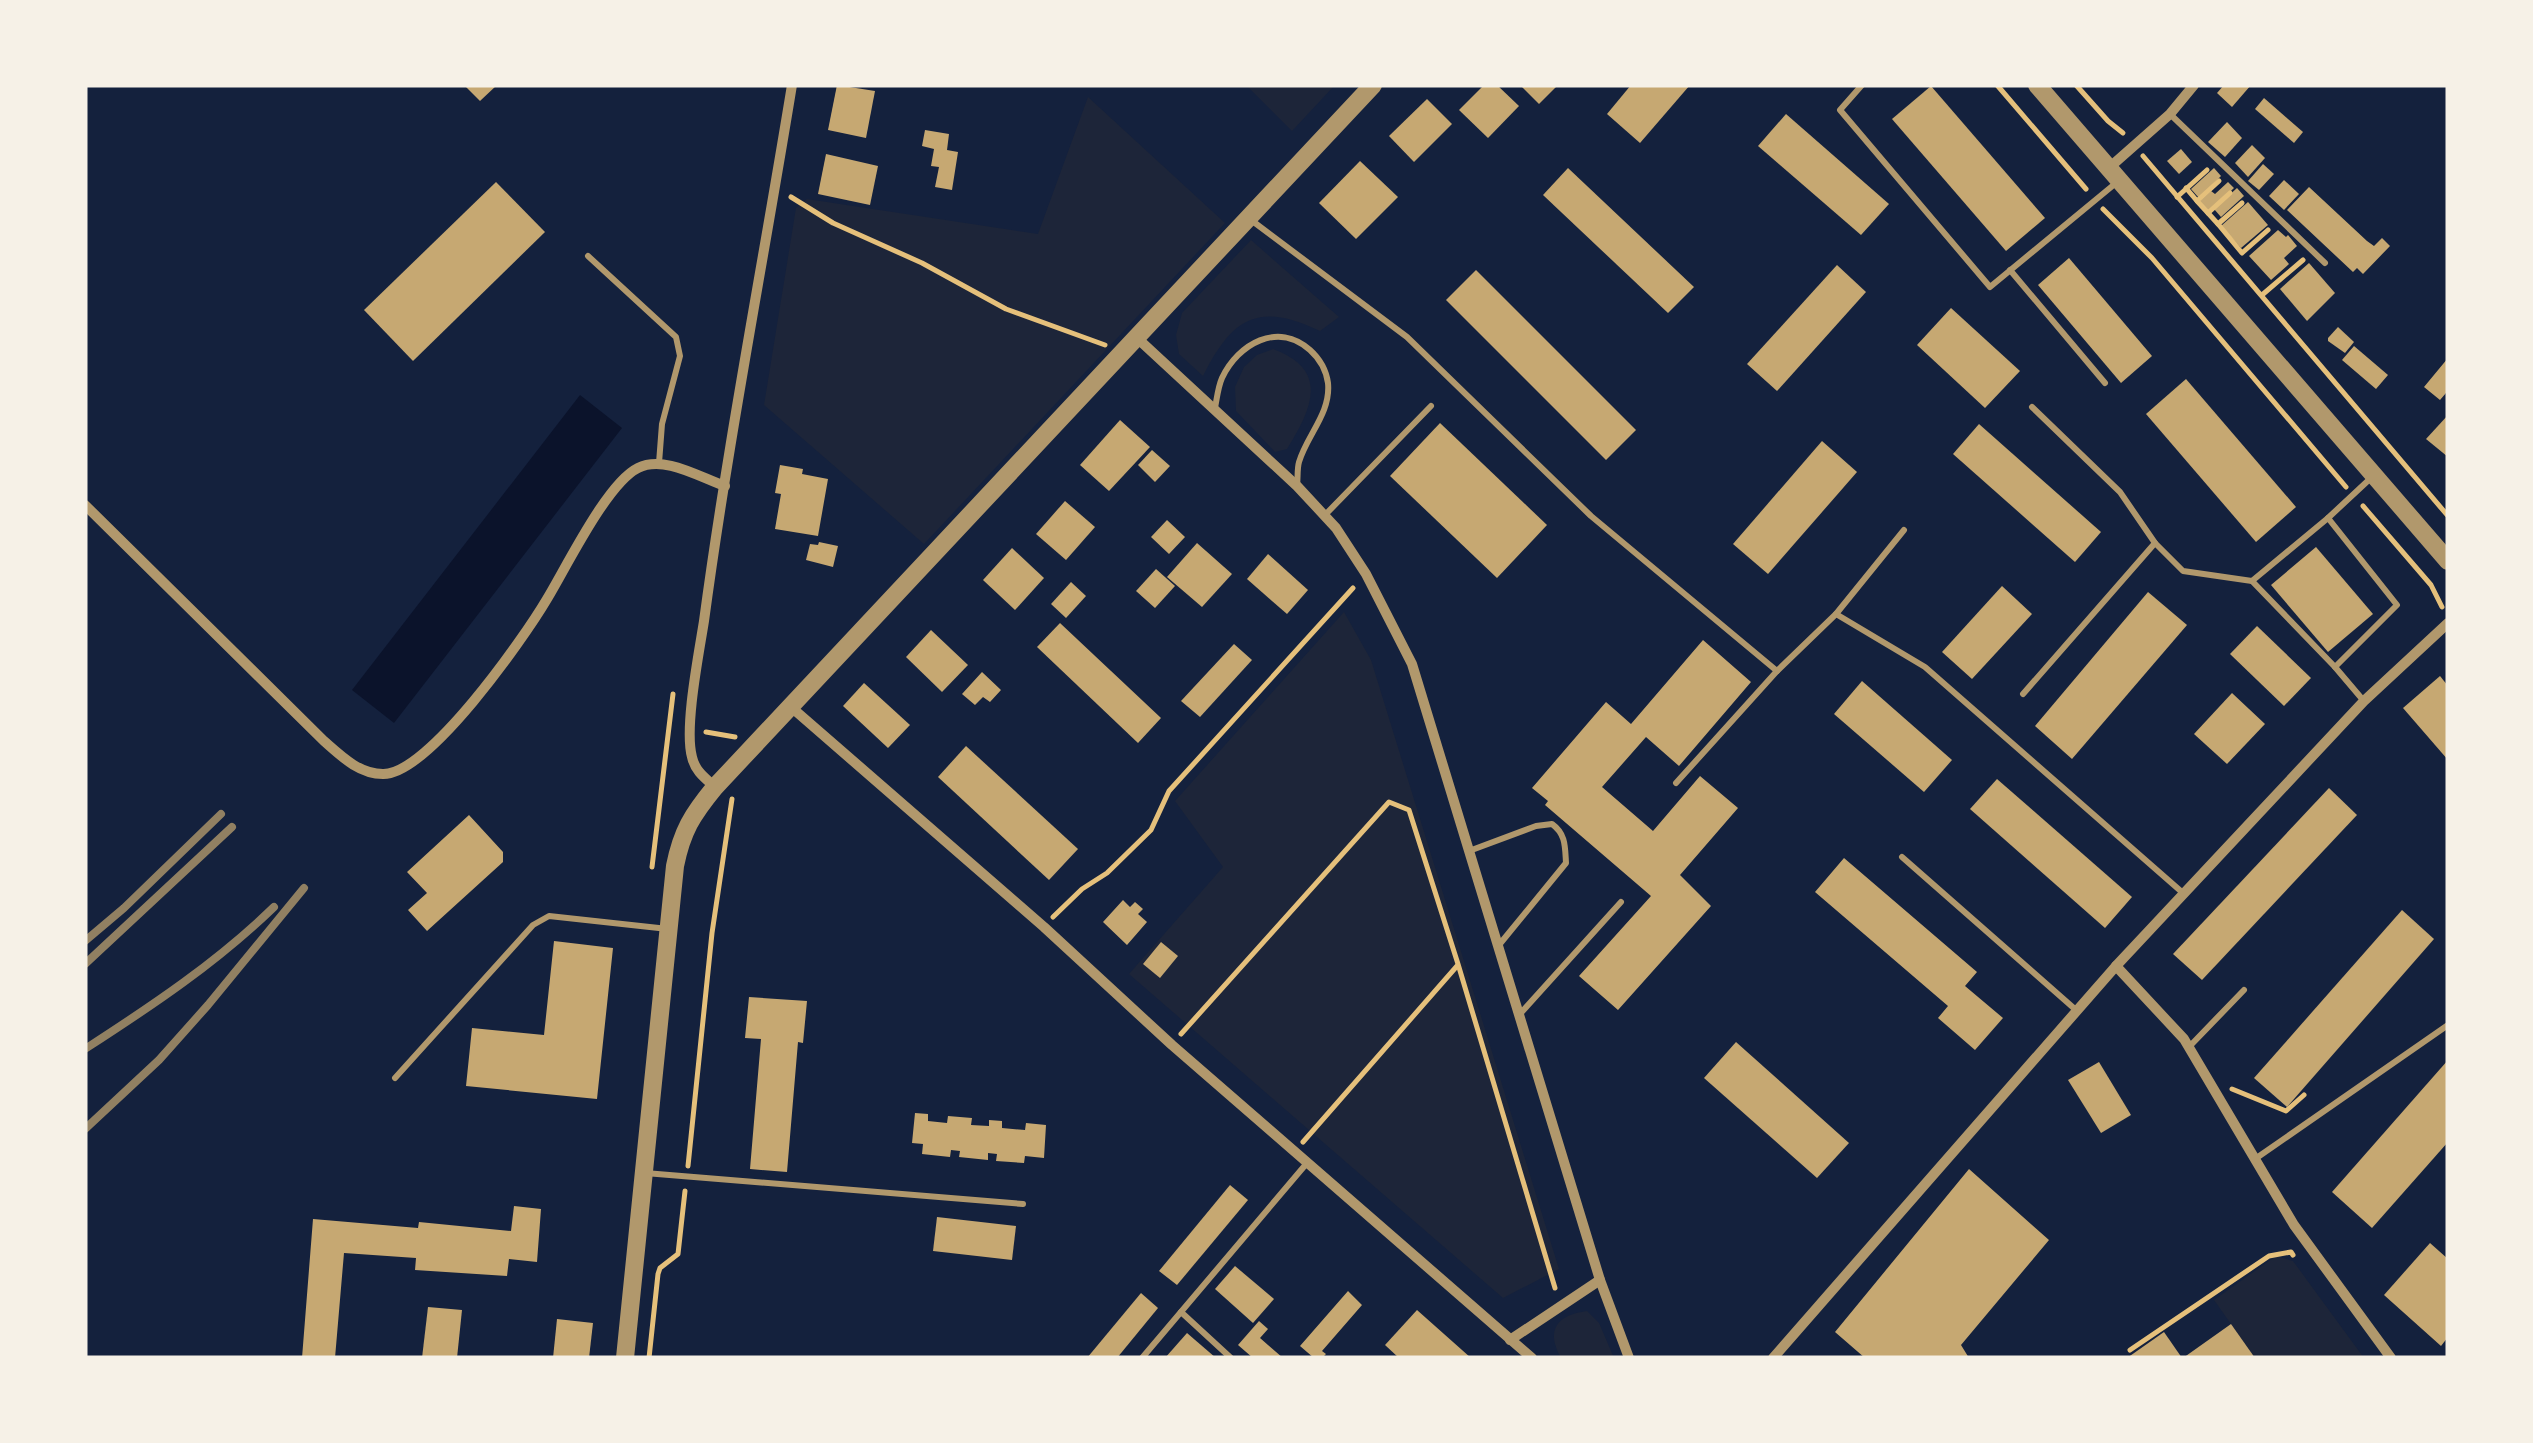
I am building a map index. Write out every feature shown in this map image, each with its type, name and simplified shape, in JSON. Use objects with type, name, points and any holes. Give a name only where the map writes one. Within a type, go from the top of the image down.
[{"type":"street","points":[[724,791],[699,773],[691,756],[690,729],[710,578],[792,85]]},
{"type":"street","points":[[625,1358],[675,866],[684,830],[694,813],[724,791],[744,757],[790,707],[1373,85]]},
{"type":"street","points":[[2037,85],[2448,562]]},
{"type":"street","points":[[2116,173],[2134,146],[2170,114],[2194,85]]},
{"type":"street","points":[[1136,337],[1297,486],[1336,528],[1366,574],[1412,664],[1600,1280],[1629,1358]]},
{"type":"street","points":[[85,505],[324,741],[361,770],[384,774],[402,770],[422,757],[453,724],[518,645],[581,538],[613,491],[636,468],[659,462],[725,486]]},
{"type":"street","points":[[1773,1358],[2116,966],[2364,702],[2448,623]]},
{"type":"street","points":[[790,707],[1532,1358]]},
{"type":"street","points":[[2116,966],[2184,1039],[2294,1225],[2391,1358]]},
{"type":"street","points":[[1510,1340],[1600,1280]]},
{"type":"lane","points":[[1862,85],[1840,110],[1990,288],[2095,200],[2116,173]]},
{"type":"lane","points":[[2170,114],[2325,263]]},
{"type":"lane","points":[[1249,219],[1408,338],[1591,516],[1777,671]]},
{"type":"lane","points":[[588,256],[676,337],[680,356],[662,424],[659,462]]},
{"type":"lane","points":[[2010,270],[2106,383]]},
{"type":"lane","points":[[1215,410],[1221,380],[1241,352],[1255,342],[1271,336],[1290,337],[1316,355],[1325,369],[1328,399],[1299,462],[1297,486]]},
{"type":"lane","points":[[1324,516],[1430,406]]},
{"type":"lane","points":[[2032,408],[2120,492],[2154,544],[2183,570],[2252,582],[2364,702]]},
{"type":"lane","points":[[2252,582],[2374,476]]},
{"type":"lane","points":[[2328,518],[2398,605],[2335,668]]},
{"type":"lane","points":[[1676,783],[1777,671],[1836,614],[1904,530]]},
{"type":"lane","points":[[2024,694],[2154,544]]},
{"type":"lane","points":[[1836,614],[1925,667],[2184,894]]},
{"type":"lane","points":[[1469,851],[1536,826],[1552,824],[1565,843],[1566,863],[1498,946]]},
{"type":"lane","points":[[1902,857],[2077,1011]]},
{"type":"lane","points":[[1519,1015],[1620,902]]},
{"type":"lane","points":[[394,1078],[533,926],[549,916],[669,929]]},
{"type":"lane","points":[[2189,1047],[2244,990]]},
{"type":"lane","points":[[2255,1160],[2448,1025]]},
{"type":"lane","points":[[1142,1358],[1308,1162]]},
{"type":"lane","points":[[644,1173],[1023,1204]]},
{"type":"lane","points":[[1181,1312],[1231,1358]]},
{"type":"path","points":[[1997,85],[2095,200],[2152,258],[2431,585],[2439,604],[2448,612]]},
{"type":"path","points":[[2076,85],[2134,146],[2448,516]]},
{"type":"path","points":[[2177,197],[2217,161]]},
{"type":"path","points":[[2197,201],[2229,173]]},
{"type":"path","points":[[2208,214],[2240,184]]},
{"type":"path","points":[[775,187],[833,223],[922,262],[1006,309],[1106,346]]},
{"type":"path","points":[[2186,188],[2242,253],[2279,220]]},
{"type":"path","points":[[2218,224],[2252,194]]},
{"type":"path","points":[[2217,244],[2227,235]]},
{"type":"path","points":[[2261,296],[2312,251]]},
{"type":"path","points":[[1044,926],[1152,830],[1169,791],[1366,574]]},
{"type":"path","points":[[722,736],[744,757]]},
{"type":"path","points":[[649,1358],[658,1274],[678,1254],[724,791]]},
{"type":"path","points":[[1187,1026],[1388,802],[1409,810],[1550,1274]]},
{"type":"path","points":[[1312,1131],[1458,964]]},
{"type":"path","points":[[2229,1088],[2286,1111],[2304,1095]]},
{"type":"path","points":[[2130,1350],[2269,1256],[2291,1252],[2302,1267]]},
{"type":"shaded area","points":[[1246,85],[1335,85],[1292,131]]},
{"type":"shaded area","points":[[1088,97],[1225,223],[924,544],[764,405],[796,208],[807,199],[1038,234]]},
{"type":"shaded area","points":[[1251,240],[1339,317],[1320,331],[1280,317],[1249,321],[1225,340],[1203,376],[1179,354],[1176,335],[1182,313]]},
{"type":"shaded area","points":[[1273,349],[1303,368],[1311,392],[1309,405],[1287,449],[1275,452],[1236,411],[1235,387],[1244,367],[1257,355]]},
{"type":"shaded area","points":[[580,395],[622,428],[394,723],[352,690]]},
{"type":"shaded area","points":[[1344,612],[1371,660],[1559,1269],[1503,1298],[1129,974],[1223,867],[1175,801]]},
{"type":"shaded area","points":[[2276,1256],[2293,1261],[2364,1358],[2255,1358],[2214,1300]]},
{"type":"shaded area","points":[[1587,1311],[1599,1323],[1614,1358],[1561,1358],[1554,1339],[1557,1325],[1568,1316]]},
{"type":"building","points":[[464,85],[497,85],[480,101]]},
{"type":"building","points":[[837,85],[875,91],[866,138],[828,130]]},
{"type":"building","points":[[1484,85],[1497,85],[1519,106],[1488,138],[1459,110]]},
{"type":"building","points":[[1520,85],[1558,85],[1539,104]]},
{"type":"building","points":[[1631,85],[1690,85],[1640,143],[1607,114]]},
{"type":"building","points":[[2224,85],[2251,85],[2232,107],[2217,93]]},
{"type":"building","points":[[1931,86],[2045,218],[2006,251],[1892,119]]},
{"type":"building","points":[[2264,98],[2303,132],[2294,143],[2255,109]]},
{"type":"building","points":[[1427,99],[1452,124],[1414,162],[1389,136]]},
{"type":"building","points":[[1786,114],[1889,204],[1861,235],[1758,146]]},
{"type":"building","points":[[2227,122],[2242,138],[2225,157],[2208,142]]},
{"type":"building","points":[[925,130],[949,134],[947,150],[958,152],[952,190],[935,187],[939,167],[931,166],[934,149],[922,146]]},
{"type":"building","points":[[2252,145],[2265,158],[2248,177],[2235,163]]},
{"type":"building","points":[[2181,149],[2192,162],[2179,174],[2167,161]]},
{"type":"building","points":[[826,154],[878,166],[870,205],[818,194]]},
{"type":"building","points":[[1360,161],[1398,197],[1356,239],[1319,203]]},
{"type":"building","points":[[2263,164],[2274,174],[2259,190],[2248,181]]},
{"type":"building","points":[[1568,168],[1694,287],[1668,313],[1543,195]]},
{"type":"building","points":[[2214,168],[2221,176],[2199,198],[2191,189]]},
{"type":"building","points":[[2284,180],[2299,194],[2284,210],[2269,196]]},
{"type":"building","points":[[496,182],[545,232],[413,361],[364,310]]},
{"type":"building","points":[[2228,182],[2234,188],[2209,212],[2199,202]]},
{"type":"building","points":[[2309,187],[2367,241],[2374,246],[2382,238],[2390,246],[2363,274],[2357,268],[2353,272],[2287,210]]},
{"type":"building","points":[[2237,188],[2244,196],[2221,217],[2214,209]]},
{"type":"building","points":[[2248,202],[2268,225],[2241,248],[2221,226]]},
{"type":"building","points":[[2278,230],[2297,246],[2284,258],[2289,264],[2271,280],[2249,256]]},
{"type":"building","points":[[2069,258],[2152,356],[2121,383],[2038,285]]},
{"type":"building","points":[[2309,263],[2335,293],[2307,321],[2280,289]]},
{"type":"building","points":[[1837,265],[1866,292],[1777,391],[1747,364]]},
{"type":"building","points":[[1476,270],[1636,430],[1606,460],[1446,300]]},
{"type":"building","points":[[1951,308],[2020,371],[1985,408],[1917,345]]},
{"type":"building","points":[[2338,327],[2354,342],[2345,353],[2328,341]]},
{"type":"building","points":[[2354,346],[2388,375],[2376,389],[2342,360]]},
{"type":"building","points":[[2448,358],[2448,395],[2440,400],[2424,387]]},
{"type":"building","points":[[2186,379],[2296,507],[2256,542],[2146,414]]},
{"type":"building","points":[[2448,415],[2448,457],[2426,439]]},
{"type":"building","points":[[1120,420],[1150,447],[1109,491],[1080,465]]},
{"type":"building","points":[[1440,423],[1547,525],[1497,578],[1390,476]]},
{"type":"building","points":[[1979,424],[2101,532],[2075,562],[1953,454]]},
{"type":"building","points":[[1822,441],[1857,472],[1768,574],[1733,544]]},
{"type":"building","points":[[1152,450],[1170,466],[1155,482],[1138,465]]},
{"type":"building","points":[[780,465],[828,479],[818,536],[775,529],[781,494],[775,493]]},
{"type":"building","points":[[1065,501],[1095,527],[1066,560],[1036,534]]},
{"type":"building","points":[[1167,520],[1185,537],[1169,554],[1151,537]]},
{"type":"building","points":[[1197,543],[1232,574],[1202,607],[1167,577]]},
{"type":"building","points":[[810,544],[838,546],[833,567],[806,560]]},
{"type":"building","points":[[2316,547],[2373,614],[2328,652],[2271,585]]},
{"type":"building","points":[[1012,548],[1044,578],[1015,610],[983,580]]},
{"type":"building","points":[[1268,554],[1308,590],[1287,614],[1247,579]]},
{"type":"building","points":[[1156,569],[1175,586],[1155,608],[1136,591]]},
{"type":"building","points":[[1071,582],[1086,596],[1066,618],[1051,604]]},
{"type":"building","points":[[2002,586],[2032,614],[1972,679],[1942,652]]},
{"type":"building","points":[[2148,592],[2187,625],[2072,759],[2035,726]]},
{"type":"building","points":[[1060,623],[1161,718],[1138,743],[1037,647]]},
{"type":"building","points":[[2257,626],[2311,678],[2284,706],[2230,654]]},
{"type":"building","points":[[931,630],[968,665],[942,692],[906,657]]},
{"type":"building","points":[[1703,640],[1751,682],[1679,766],[1646,737],[1602,787],[1653,831],[1700,776],[1738,808],[1680,875],[1711,906],[1618,1010],[1579,976],[1651,896],[1545,805],[1548,801],[1532,788],[1606,702],[1631,724]]},
{"type":"building","points":[[1234,644],[1252,660],[1200,717],[1181,701]]},
{"type":"building","points":[[982,672],[1001,690],[990,702],[983,697],[975,705],[962,694]]},
{"type":"building","points":[[2440,676],[2448,686],[2448,760],[2403,708]]},
{"type":"building","points":[[1862,681],[1952,760],[1924,792],[1834,714]]},
{"type":"building","points":[[864,683],[910,725],[888,748],[843,706]]},
{"type":"building","points":[[2232,693],[2265,724],[2227,764],[2194,734]]},
{"type":"building","points":[[966,746],[1078,849],[1049,880],[938,777]]},
{"type":"building","points":[[1997,779],[2132,897],[2105,928],[1970,809]]},
{"type":"building","points":[[2329,788],[2357,815],[2202,980],[2173,954]]},
{"type":"building","points":[[469,815],[503,852],[503,862],[427,931],[408,910],[427,893],[407,872]]},
{"type":"building","points":[[1844,858],[1977,972],[1965,986],[2003,1018],[1975,1050],[1938,1018],[1948,1006],[1815,892]]},
{"type":"building","points":[[1123,900],[1130,907],[1135,902],[1143,909],[1138,914],[1147,922],[1127,945],[1103,922]]},
{"type":"building","points":[[2402,910],[2434,939],[2287,1107],[2254,1078]]},
{"type":"building","points":[[554,941],[613,948],[597,1099],[466,1086],[472,1028],[544,1035]]},
{"type":"building","points":[[1161,942],[1178,956],[1160,978],[1143,964]]},
{"type":"building","points":[[749,997],[807,1001],[803,1043],[798,1042],[787,1172],[750,1169],[761,1039],[745,1038]]},
{"type":"building","points":[[1736,1042],[1849,1143],[1817,1178],[1704,1078]]},
{"type":"building","points":[[2448,1060],[2448,1142],[2372,1228],[2332,1192]]},
{"type":"building","points":[[2099,1062],[2131,1115],[2101,1133],[2068,1080]]},
{"type":"building","points":[[915,1113],[928,1114],[928,1121],[947,1123],[948,1116],[972,1118],[971,1125],[989,1126],[989,1120],[1002,1121],[1002,1128],[1025,1130],[1026,1123],[1046,1125],[1044,1158],[1025,1156],[1024,1163],[996,1161],[997,1154],[988,1153],[988,1160],[959,1157],[960,1151],[951,1150],[950,1157],[922,1154],[923,1144],[912,1143]]},
{"type":"building","points":[[1969,1169],[2049,1240],[1961,1345],[1969,1358],[1865,1358],[1835,1332]]},
{"type":"building","points":[[1230,1185],[1248,1200],[1177,1285],[1159,1271]]},
{"type":"building","points":[[514,1206],[541,1209],[537,1262],[509,1259],[507,1276],[415,1270],[416,1258],[344,1253],[335,1358],[302,1358],[313,1219],[418,1228],[419,1222],[511,1231]]},
{"type":"building","points":[[937,1217],[1016,1226],[1012,1260],[933,1251]]},
{"type":"building","points":[[2430,1243],[2448,1259],[2448,1337],[2441,1346],[2384,1295]]},
{"type":"building","points":[[1235,1266],[1274,1299],[1253,1323],[1215,1289]]},
{"type":"building","points":[[1348,1291],[1362,1305],[1322,1351],[1326,1354],[1314,1358],[1300,1346]]},
{"type":"building","points":[[1141,1293],[1158,1308],[1117,1358],[1087,1358]]},
{"type":"building","points":[[428,1307],[462,1310],[457,1358],[422,1358]]},
{"type":"building","points":[[1417,1310],[1471,1358],[1399,1358],[1385,1345]]},
{"type":"building","points":[[557,1319],[593,1323],[589,1358],[553,1358]]},
{"type":"building","points":[[1259,1321],[1268,1329],[1260,1338],[1283,1358],[1253,1358],[1238,1345]]},
{"type":"building","points":[[2231,1324],[2255,1358],[2183,1358]]},
{"type":"building","points":[[2164,1332],[2182,1358],[2127,1358]]},
{"type":"building","points":[[1187,1333],[1216,1358],[1165,1358]]},
{"type":"railway","points":[[85,941],[221,814]]},
{"type":"railway","points":[[85,964],[232,827]]},
{"type":"railway","points":[[85,1129],[159,1060],[304,888]]},
{"type":"railway","points":[[85,1049],[207,965],[274,907]]}]
